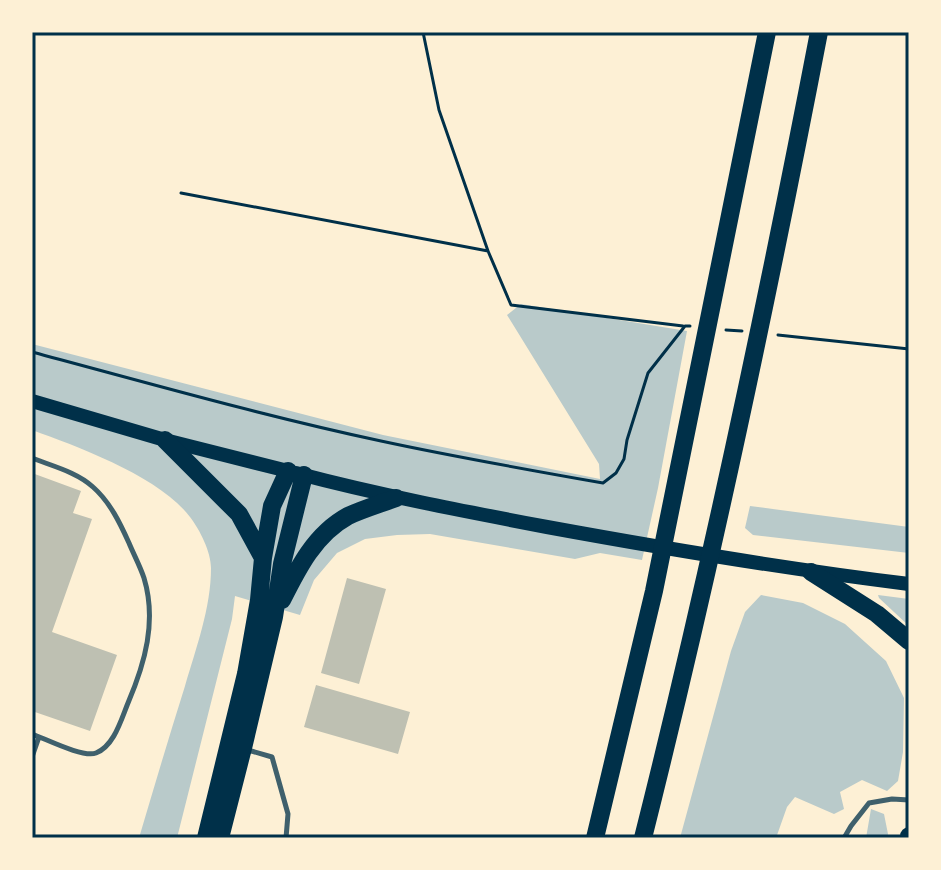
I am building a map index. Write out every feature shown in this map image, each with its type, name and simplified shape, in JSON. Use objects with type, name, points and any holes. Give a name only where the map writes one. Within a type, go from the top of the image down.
[{"type":"highway","points":[[595,838],[654,591],[767,32]]},
{"type":"highway","points":[[643,838],[677,700],[745,391],[819,32]]},
{"type":"highway","points":[[165,440],[239,514],[263,558]]},
{"type":"highway","points":[[206,838],[246,674],[272,506],[296,473]]},
{"type":"highway","points":[[220,838],[274,617],[296,473]]},
{"type":"highway","points":[[274,617],[297,570],[317,541],[348,516],[396,498]]},
{"type":"highway","points":[[811,572],[877,614],[909,641]]},
{"type":"main road","points":[[32,401],[165,440],[396,498],[634,543],[811,572],[909,584]]},
{"type":"lane","points":[[32,458],[91,484],[109,503],[144,578],[150,608],[149,635],[139,678],[114,737],[98,753],[86,755],[32,734]]},
{"type":"lane","points":[[32,757],[39,737]]},
{"type":"lane","points":[[243,748],[272,757],[288,814],[286,838]]},
{"type":"lane","points":[[844,838],[869,803],[909,800]]},
{"type":"path","points":[[423,32],[439,110],[488,251],[511,305],[698,327]]},
{"type":"path","points":[[181,193],[488,251]]},
{"type":"path","points":[[32,352],[379,441],[603,483],[616,473],[624,459],[648,373],[685,326]]},
{"type":"path","points":[[724,330],[755,333]]},
{"type":"path","points":[[771,334],[909,349]]},
{"type":"shaded area","points":[[521,304],[687,331],[642,560],[600,553],[575,559],[430,534],[397,535],[365,539],[337,553],[314,580],[300,615],[235,596],[232,619],[177,838],[139,838],[202,628],[210,583],[209,555],[190,517],[177,502],[159,489],[117,465],[32,430],[32,344],[383,435],[600,479],[599,464],[507,315]]},
{"type":"shaded area","points":[[750,506],[909,527],[909,553],[753,535],[745,528]]},
{"type":"shaded area","points":[[761,595],[803,603],[845,624],[886,661],[904,698],[903,752],[898,781],[887,791],[862,780],[840,792],[844,809],[834,814],[795,797],[787,807],[776,838],[680,838],[731,651],[745,612]]},
{"type":"shaded area","points":[[878,595],[909,599],[909,626],[879,598]]},
{"type":"shaded area","points":[[871,809],[884,814],[887,838],[866,838]]},
{"type":"building","points":[[32,473],[81,491],[73,513],[92,519],[52,632],[117,655],[90,731],[32,711]]},
{"type":"building","points":[[347,578],[386,589],[359,684],[321,673]]},
{"type":"building","points":[[316,685],[410,712],[398,754],[304,727]]}]
